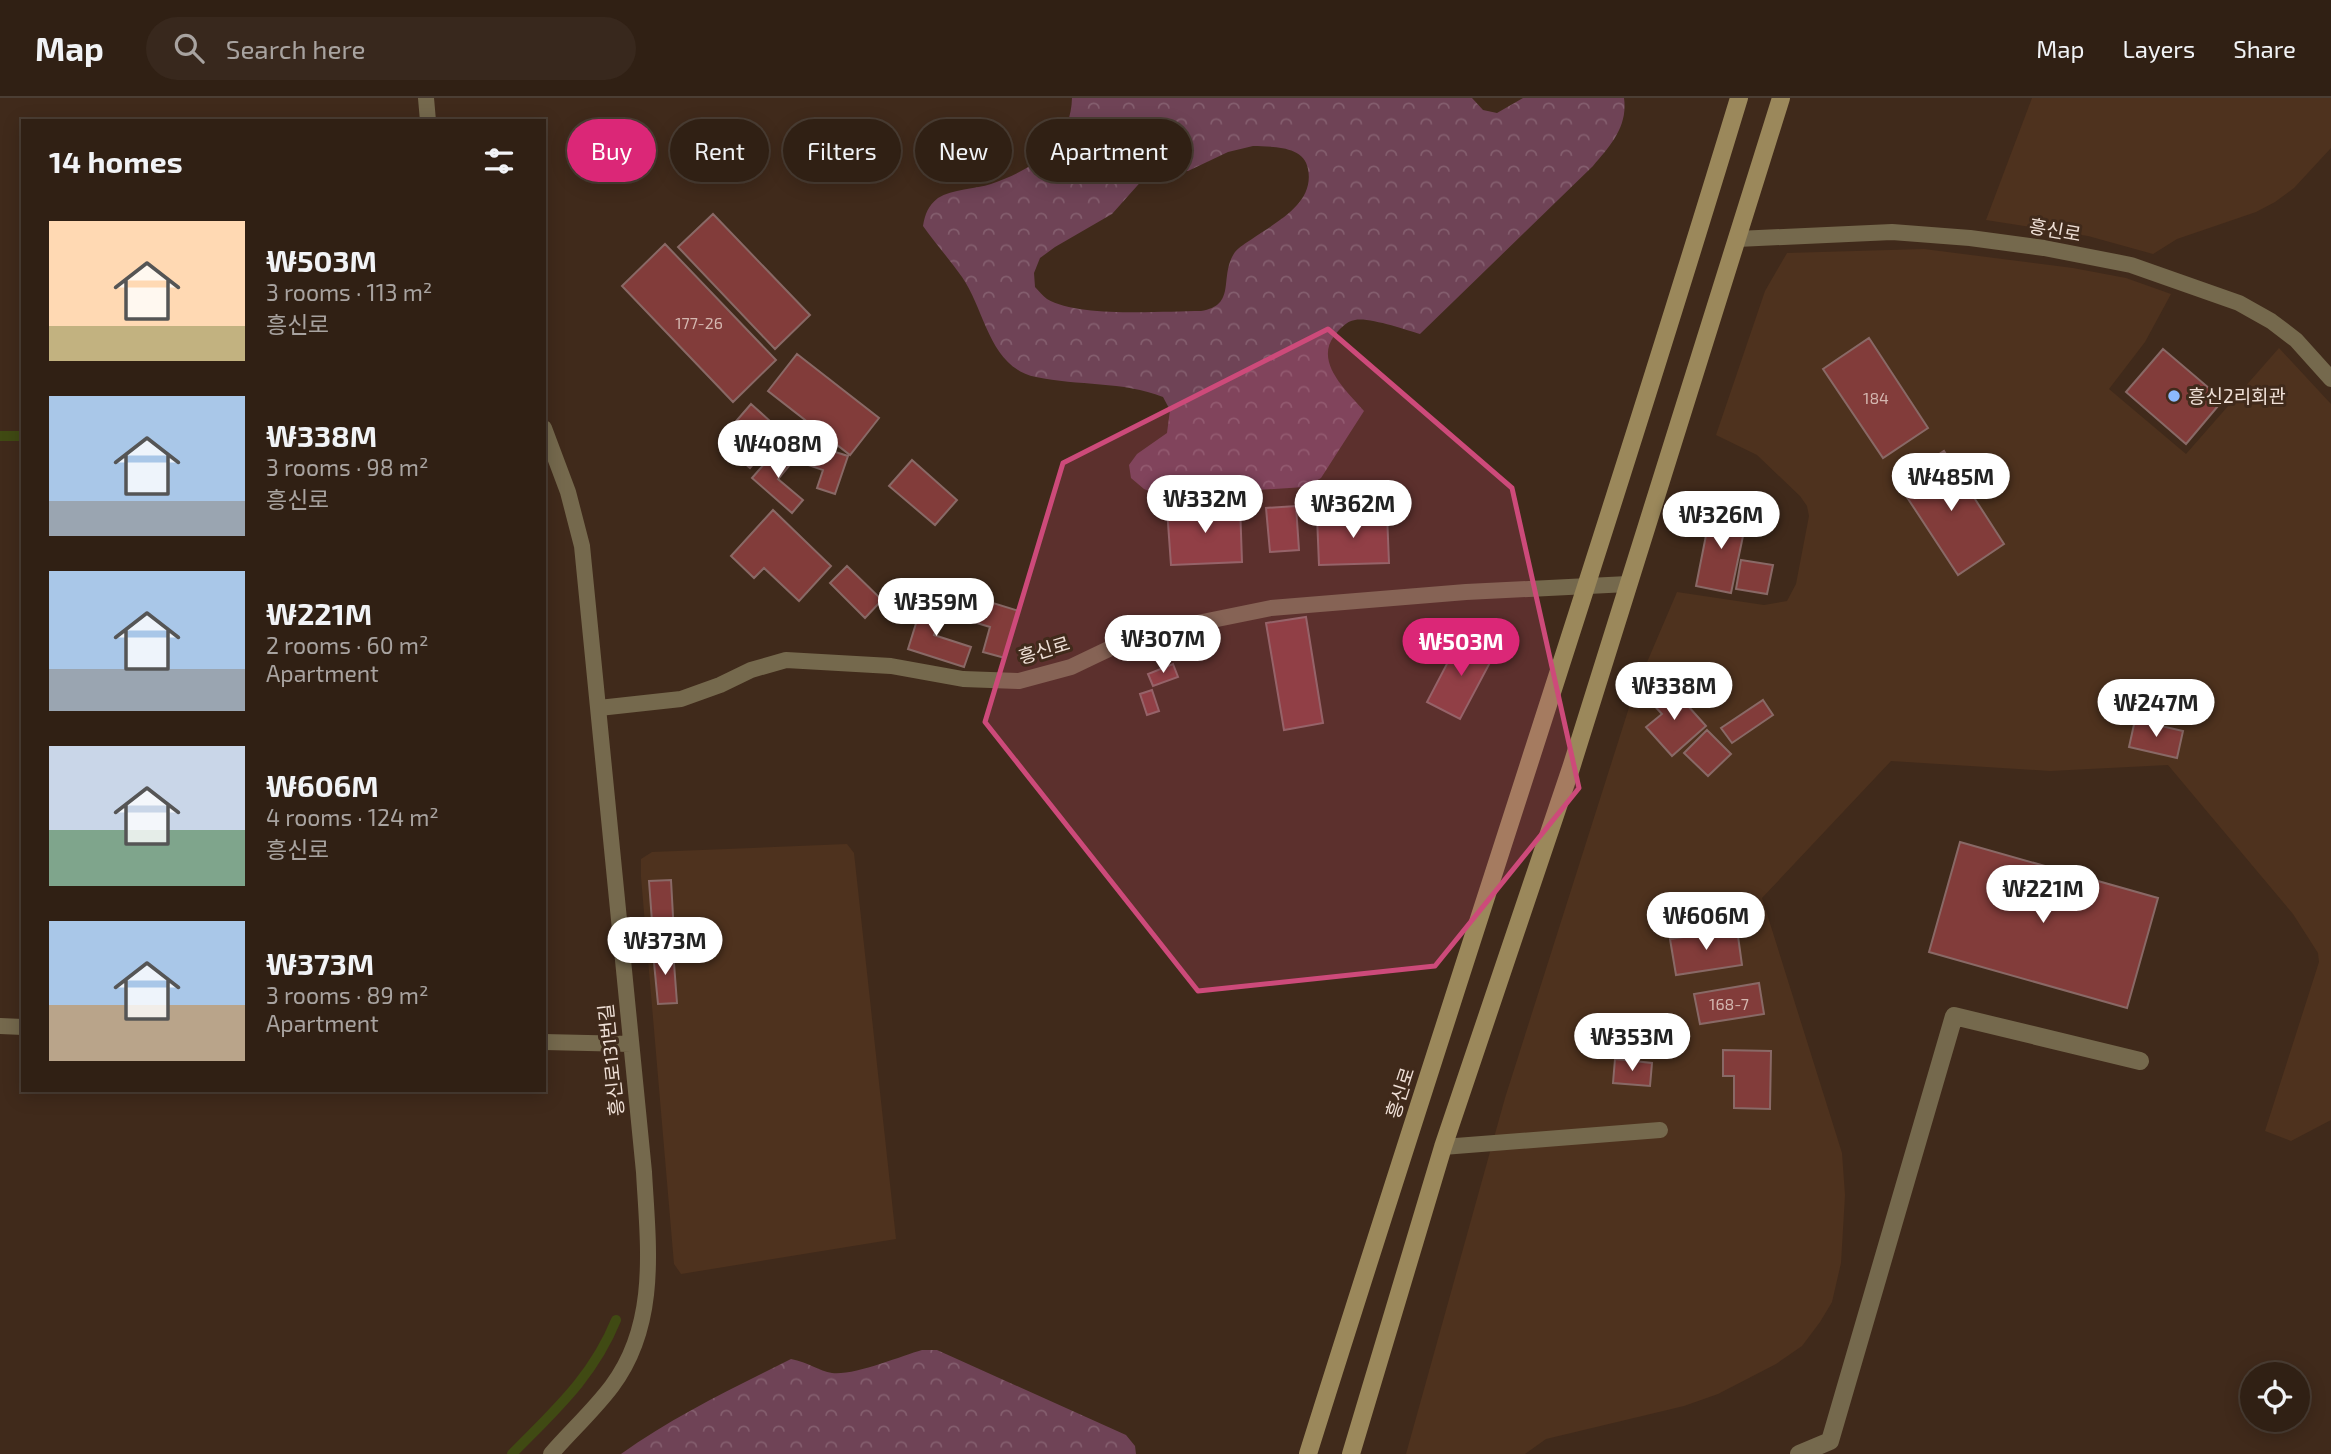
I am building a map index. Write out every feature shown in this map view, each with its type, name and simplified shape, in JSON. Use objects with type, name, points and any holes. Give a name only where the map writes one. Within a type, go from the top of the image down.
[{"type":"main road","name":"흥신로","points":[[1308,1454],[1407,1138],[1587,586],[1739,98]]},
{"type":"main road","points":[[1351,1454],[1443,1147],[1571,768],[1781,98]]},
{"type":"street","points":[[1799,1454],[1830,1441],[1954,1016],[2140,1061]]},
{"type":"lane","points":[[426,98],[428,119]]},
{"type":"lane","name":"흥신로","points":[[1737,239],[1892,232],[1970,238],[2044,248],[2132,265],[2239,303],[2271,321],[2296,340],[2331,379]]},
{"type":"lane","name":"흥신로131번길","points":[[546,433],[568,492],[582,546],[649,1256],[645,1311],[632,1352],[612,1385],[551,1454]]},
{"type":"lane","name":"흥신로","points":[[598,708],[681,699],[751,670],[786,660],[891,666],[963,680],[1019,681],[1071,667],[1117,645],[1168,629],[1271,608],[1364,599],[1628,584]]},
{"type":"lane","points":[[0,1026],[21,1027]]},
{"type":"lane","points":[[546,1042],[631,1044]]},
{"type":"lane","points":[[1443,1147],[1660,1130]]},
{"type":"highlighted area","points":[[1328,329],[1512,488],[1579,788],[1435,966],[1198,991],[985,722],[1063,463]]},
{"type":"shaded area","points":[[2032,98],[2331,98],[2331,148],[2294,188],[2275,202],[2256,212],[2177,239],[2153,254],[2088,236],[1986,220]]},
{"type":"shaded area","points":[[1924,249],[2073,268],[2126,278],[2171,294],[2145,342],[2109,389],[2186,454],[2279,348],[2331,404],[2331,1120],[2291,1141],[2265,1131],[2319,962],[2318,953],[2293,914],[2168,765],[2050,771],[1891,761],[1762,898],[1842,1153],[1845,1195],[1841,1263],[1832,1302],[1820,1322],[1802,1346],[1776,1364],[1718,1394],[1684,1406],[1546,1439],[1525,1454],[1406,1454],[1505,1098],[1633,695],[1677,592],[1764,605],[1787,601],[1796,584],[1809,516],[1807,506],[1757,455],[1716,435],[1765,291],[1787,253]]},
{"type":"shaded area","points":[[847,844],[854,853],[896,1239],[681,1274],[674,1264],[641,859],[652,852]]},
{"type":"green space","points":[[1072,98],[1472,98],[1483,110],[1497,113],[1523,98],[1624,98],[1625,108],[1616,135],[1593,166],[1420,334],[1388,324],[1355,320],[1343,326],[1334,336],[1329,346],[1330,367],[1342,386],[1364,411],[1321,478],[1305,487],[1161,496],[1144,489],[1131,478],[1129,465],[1137,454],[1167,433],[1170,410],[1163,397],[1132,388],[1036,377],[1020,371],[1008,362],[990,336],[962,277],[923,226],[928,210],[938,198],[950,193],[996,182],[1012,182],[1012,175],[1026,168],[1026,182],[1141,182],[1112,214],[1040,258],[1034,273],[1035,287],[1047,299],[1079,309],[1201,311],[1220,303],[1226,289],[1230,261],[1235,252],[1282,219],[1300,202],[1309,181],[1308,169],[1305,161],[1294,151],[1253,146],[1228,152],[1192,169],[1192,119],[1069,119]]},
{"type":"green space","points":[[922,1350],[937,1350],[1126,1435],[1135,1446],[1136,1454],[621,1454],[683,1415],[791,1359],[827,1372],[841,1373],[864,1369]]},
{"type":"building","points":[[713,214],[810,315],[775,349],[678,247]]},
{"type":"building","points":[[665,244],[776,360],[733,402],[622,286]]},
{"type":"building","points":[[1869,338],[1928,428],[1883,458],[1823,369]]},
{"type":"building","name":"흥신2리회관","points":[[2163,349],[2223,400],[2186,444],[2126,392]]},
{"type":"building","points":[[797,354],[879,418],[850,455],[768,391]]},
{"type":"building","points":[[751,404],[781,431],[750,468],[719,441]]},
{"type":"building","points":[[803,442],[848,456],[835,494],[817,488],[823,470],[797,461]]},
{"type":"building","points":[[778,448],[793,461],[778,479],[803,500],[792,513],[752,478]]},
{"type":"building","points":[[1944,451],[2004,544],[1958,575],[1897,482]]},
{"type":"building","points":[[912,460],[957,500],[935,525],[889,486]]},
{"type":"building","points":[[1240,505],[1242,562],[1171,565],[1167,509]]},
{"type":"building","points":[[1296,506],[1299,550],[1270,552],[1266,508]]},
{"type":"building","points":[[773,510],[831,566],[799,601],[764,568],[754,578],[731,556]]},
{"type":"building","points":[[1711,510],[1747,517],[1731,593],[1696,586]]},
{"type":"building","points":[[1387,514],[1389,563],[1319,565],[1317,516]]},
{"type":"building","points":[[1741,560],[1773,565],[1767,594],[1736,589]]},
{"type":"building","points":[[847,566],[882,600],[865,618],[830,583]]},
{"type":"building","points":[[954,591],[1019,611],[1005,658],[983,652],[990,627],[947,614]]},
{"type":"building","points":[[923,601],[943,607],[934,635],[971,647],[964,667],[908,649]]},
{"type":"building","points":[[1306,617],[1323,723],[1284,730],[1266,623]]},
{"type":"building","points":[[1461,637],[1494,655],[1460,719],[1427,702]]},
{"type":"building","points":[[1173,664],[1178,677],[1153,686],[1148,674]]},
{"type":"building","points":[[1670,686],[1706,726],[1672,756],[1646,727],[1662,714],[1651,702]]},
{"type":"building","points":[[1152,690],[1159,711],[1147,715],[1140,694]]},
{"type":"building","points":[[1763,700],[1773,715],[1732,743],[1721,728]]},
{"type":"building","points":[[2135,720],[2183,731],[2177,758],[2129,747]]},
{"type":"building","points":[[1707,730],[1731,754],[1708,776],[1684,753]]},
{"type":"building","points":[[1960,842],[2158,898],[2127,1008],[1929,952]]},
{"type":"building","points":[[671,880],[674,934],[653,935],[649,881]]},
{"type":"building","points":[[1737,929],[1742,965],[1676,975],[1670,939]]},
{"type":"building","points":[[673,950],[677,1003],[658,1004],[653,952]]},
{"type":"building","points":[[1759,983],[1764,1014],[1700,1024],[1694,994]]},
{"type":"building","points":[[1723,1050],[1771,1051],[1770,1109],[1734,1108],[1734,1076],[1723,1076]]},
{"type":"building","points":[[1615,1059],[1652,1063],[1650,1086],[1613,1083]]},
{"type":"waterway","points":[[0,436],[21,436]]},
{"type":"waterway","points":[[512,1454],[584,1376],[607,1340],[616,1320]]},
{"type":"place","name":"흥신2리회관","points":[[2174,396]]}]
